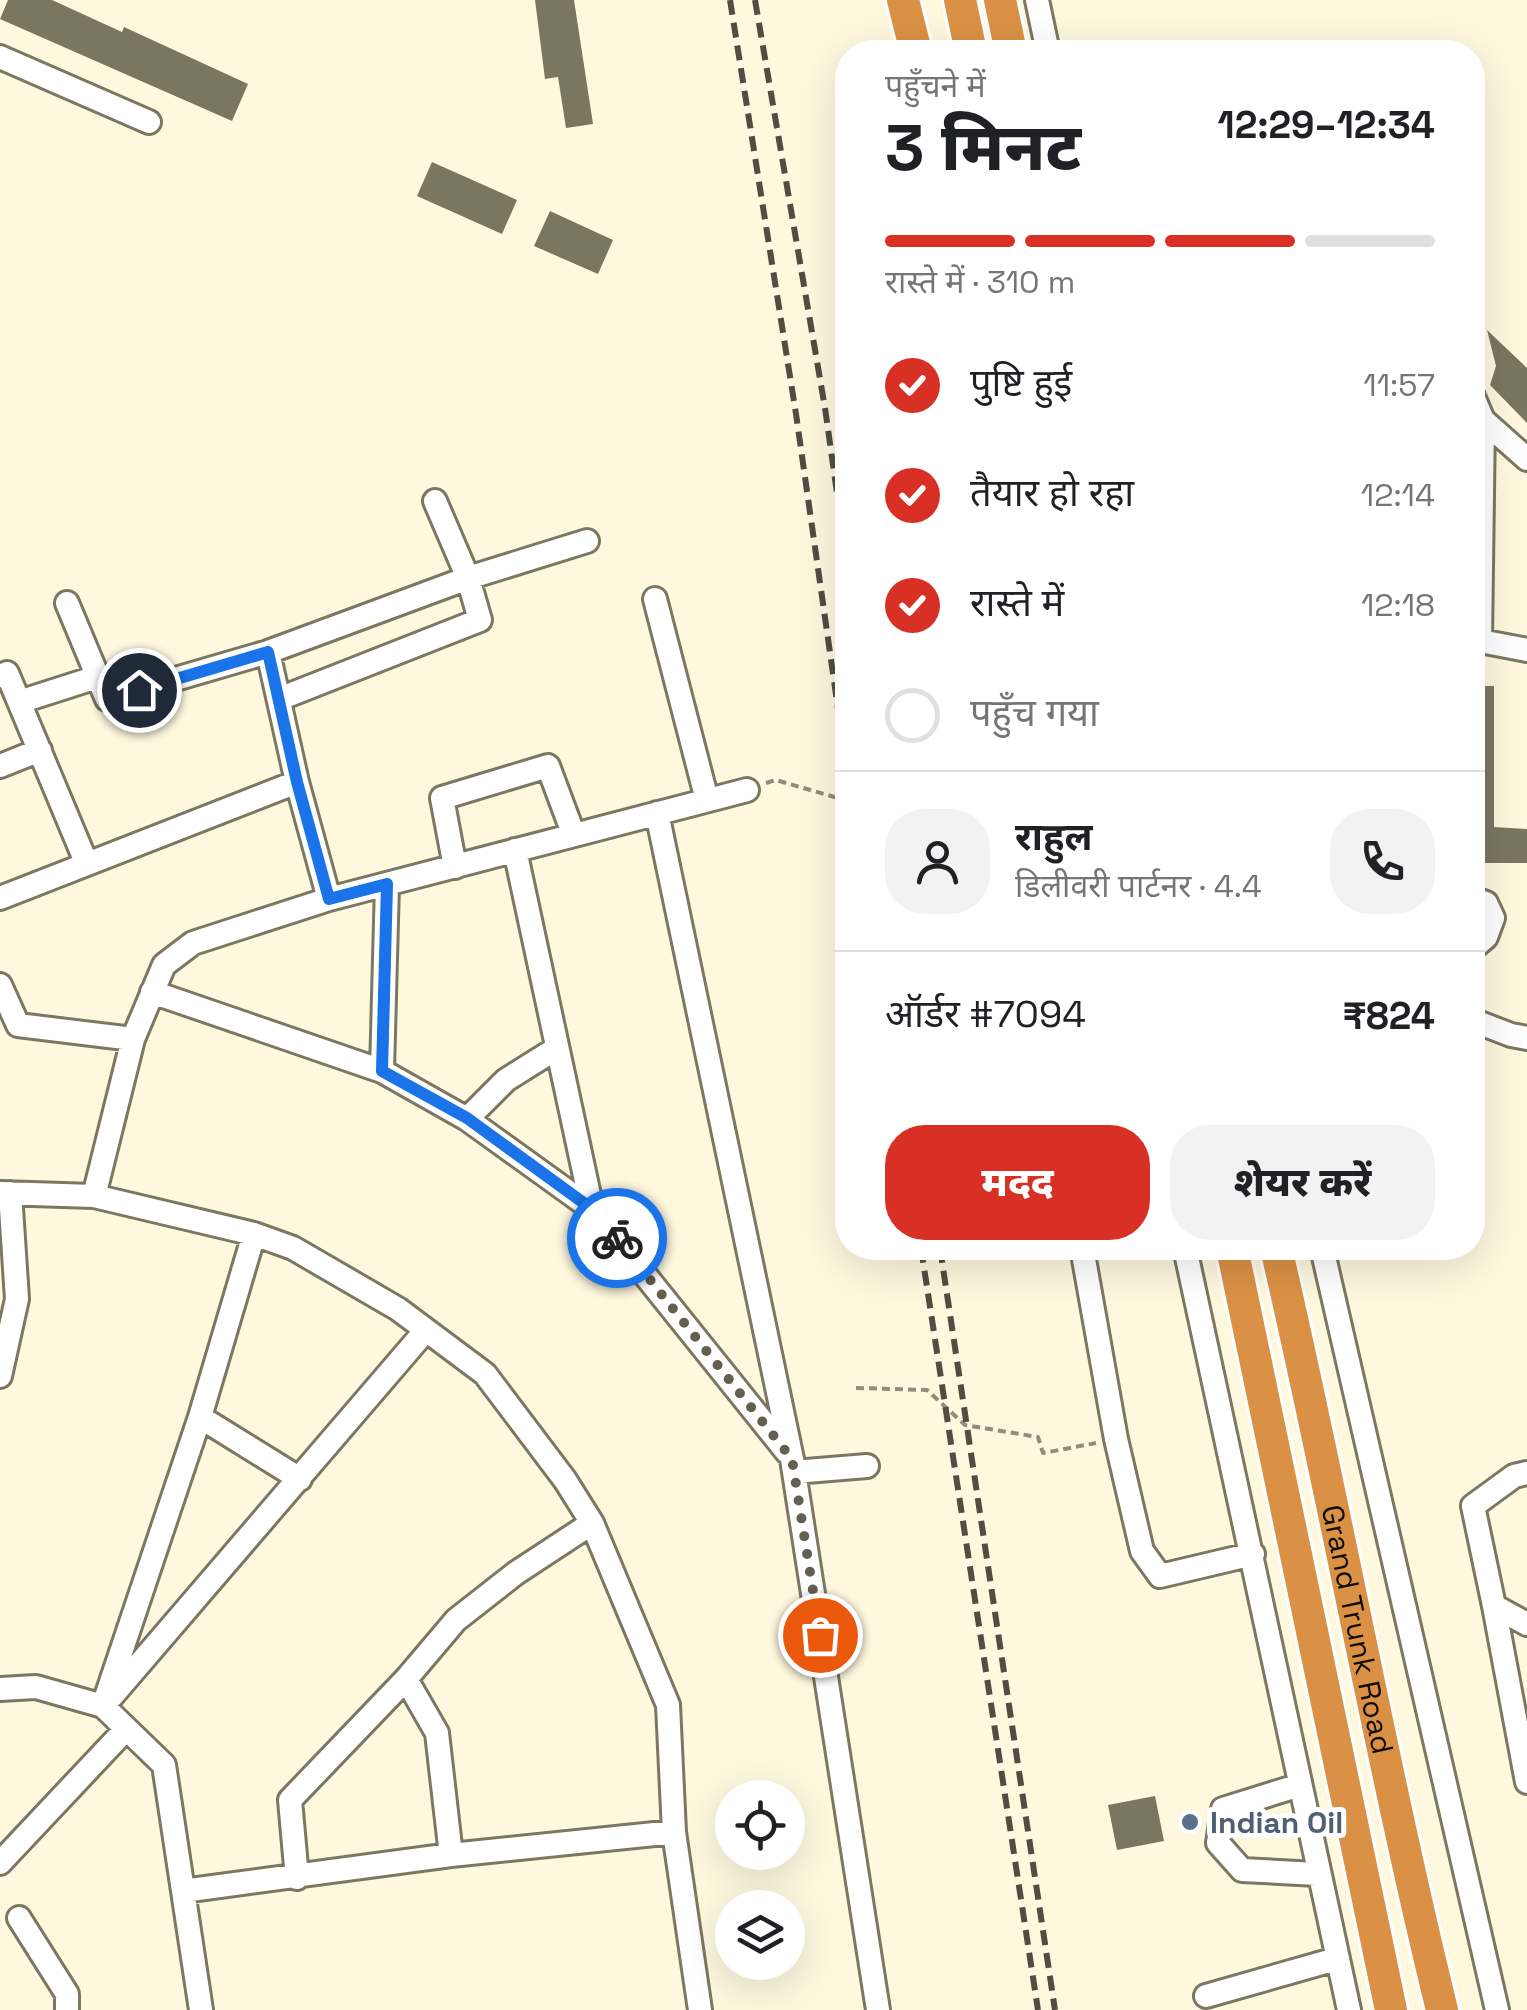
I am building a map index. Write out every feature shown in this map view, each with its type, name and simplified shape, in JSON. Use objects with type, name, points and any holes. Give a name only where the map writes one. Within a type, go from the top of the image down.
[{"type":"highway","points":[[903,0],[913,40]]},
{"type":"highway","points":[[960,0],[969,40]]},
{"type":"highway","points":[[1000,0],[1008,40]]},
{"type":"highway","name":"Grand Trunk Road","points":[[1234,1260],[1390,2010]]},
{"type":"highway","name":"Grand Trunk Road","points":[[1279,1260],[1397,1826],[1442,2010]]},
{"type":"street","points":[[1036,0],[1045,40]]},
{"type":"street","points":[[0,56],[149,122]]},
{"type":"street","points":[[1485,423],[1527,459]]},
{"type":"street","points":[[278,699],[480,620],[468,578],[435,501]]},
{"type":"street","points":[[67,602],[106,699],[268,652],[468,578],[587,541]]},
{"type":"street","points":[[655,598],[707,800]]},
{"type":"street","points":[[1485,643],[1527,650]]},
{"type":"street","points":[[268,652],[297,782],[329,899]]},
{"type":"street","points":[[0,676],[8,672],[86,862]]},
{"type":"street","points":[[20,702],[98,677]]},
{"type":"street","points":[[0,766],[40,750]]},
{"type":"street","points":[[455,867],[442,798],[548,766],[573,833]]},
{"type":"street","points":[[0,898],[297,782]]},
{"type":"street","points":[[94,1196],[133,1039],[164,965],[193,943],[329,899],[747,790]]},
{"type":"street","points":[[657,813],[793,1466],[878,2010]]},
{"type":"street","points":[[515,850],[592,1209]]},
{"type":"street","points":[[382,1071],[387,884]]},
{"type":"street","points":[[1485,903],[1493,918],[1485,938]]},
{"type":"street","points":[[0,985],[18,1025],[133,1039]]},
{"type":"street","points":[[152,992],[382,1071],[467,1118],[592,1209],[793,1466]]},
{"type":"street","points":[[1485,1024],[1527,1038]]},
{"type":"street","points":[[467,1118],[506,1080],[557,1048]]},
{"type":"street","points":[[0,1376],[18,1299],[5,1193],[94,1196],[254,1234],[293,1248],[398,1309],[485,1374],[565,1480],[592,1523],[668,1705],[674,1832],[700,2010]]},
{"type":"street","points":[[103,1706],[200,1418],[254,1234]]},
{"type":"street","points":[[1084,1260],[1116,1439],[1142,1551],[1160,1576],[1253,1554]]},
{"type":"street","points":[[1188,1260],[1349,2010]]},
{"type":"street","points":[[1325,1260],[1497,2010]]},
{"type":"street","points":[[103,1706],[426,1330]]},
{"type":"street","points":[[200,1418],[300,1479]]},
{"type":"street","points":[[793,1466],[866,1466]]},
{"type":"street","points":[[1527,1473],[1514,1476],[1473,1506],[1527,1782]]},
{"type":"street","points":[[298,1878],[290,1800],[406,1679],[456,1620],[592,1523]]},
{"type":"street","points":[[1494,1606],[1527,1624]]},
{"type":"street","points":[[406,1679],[436,1733],[452,1856]]},
{"type":"street","points":[[0,1689],[36,1687],[103,1706],[164,1765],[201,2010]]},
{"type":"street","points":[[0,1863],[126,1728]]},
{"type":"street","points":[[1300,1785],[1223,1808],[1218,1843],[1242,1870],[1318,1874]]},
{"type":"street","points":[[184,1892],[452,1856],[674,1832]]},
{"type":"street","points":[[19,1918],[67,1994],[67,2010]]},
{"type":"street","points":[[1206,1996],[1336,1959]]},
{"type":"path","points":[[747,790],[776,780],[835,797]]},
{"type":"path","points":[[856,1388],[927,1390],[964,1425],[1038,1437],[1042,1453],[1116,1439]]},
{"type":"building","points":[[8,0],[52,0],[122,32],[124,27],[248,84],[232,121],[0,19]]},
{"type":"building","points":[[535,0],[574,0],[593,124],[566,128],[558,77],[545,79]]},
{"type":"building","points":[[432,162],[517,200],[502,234],[417,196]]},
{"type":"building","points":[[550,211],[613,240],[598,274],[534,246]]},
{"type":"building","points":[[1487,330],[1527,368],[1527,423],[1490,385],[1496,366]]},
{"type":"building","points":[[1485,686],[1494,686],[1494,827],[1527,829],[1527,863],[1485,863]]},
{"type":"building","points":[[1155,1796],[1164,1841],[1117,1850],[1108,1805]]},
{"type":"railway","points":[[730,0],[835,688]]},
{"type":"railway","points":[[755,0],[835,479]]},
{"type":"railway","points":[[923,1260],[1038,2010]]},
{"type":"railway","points":[[942,1260],[1055,2010]]},
{"type":"way so far","points":[[617,1238],[792,1459],[820,1635]]},
{"type":"place","name":"Indian Oil","points":[[1190,1822]]},
{"type":"route","points":[[139,690],[268,652],[297,782],[329,899],[387,884],[382,1071],[467,1118],[592,1209],[617,1238]]}]
